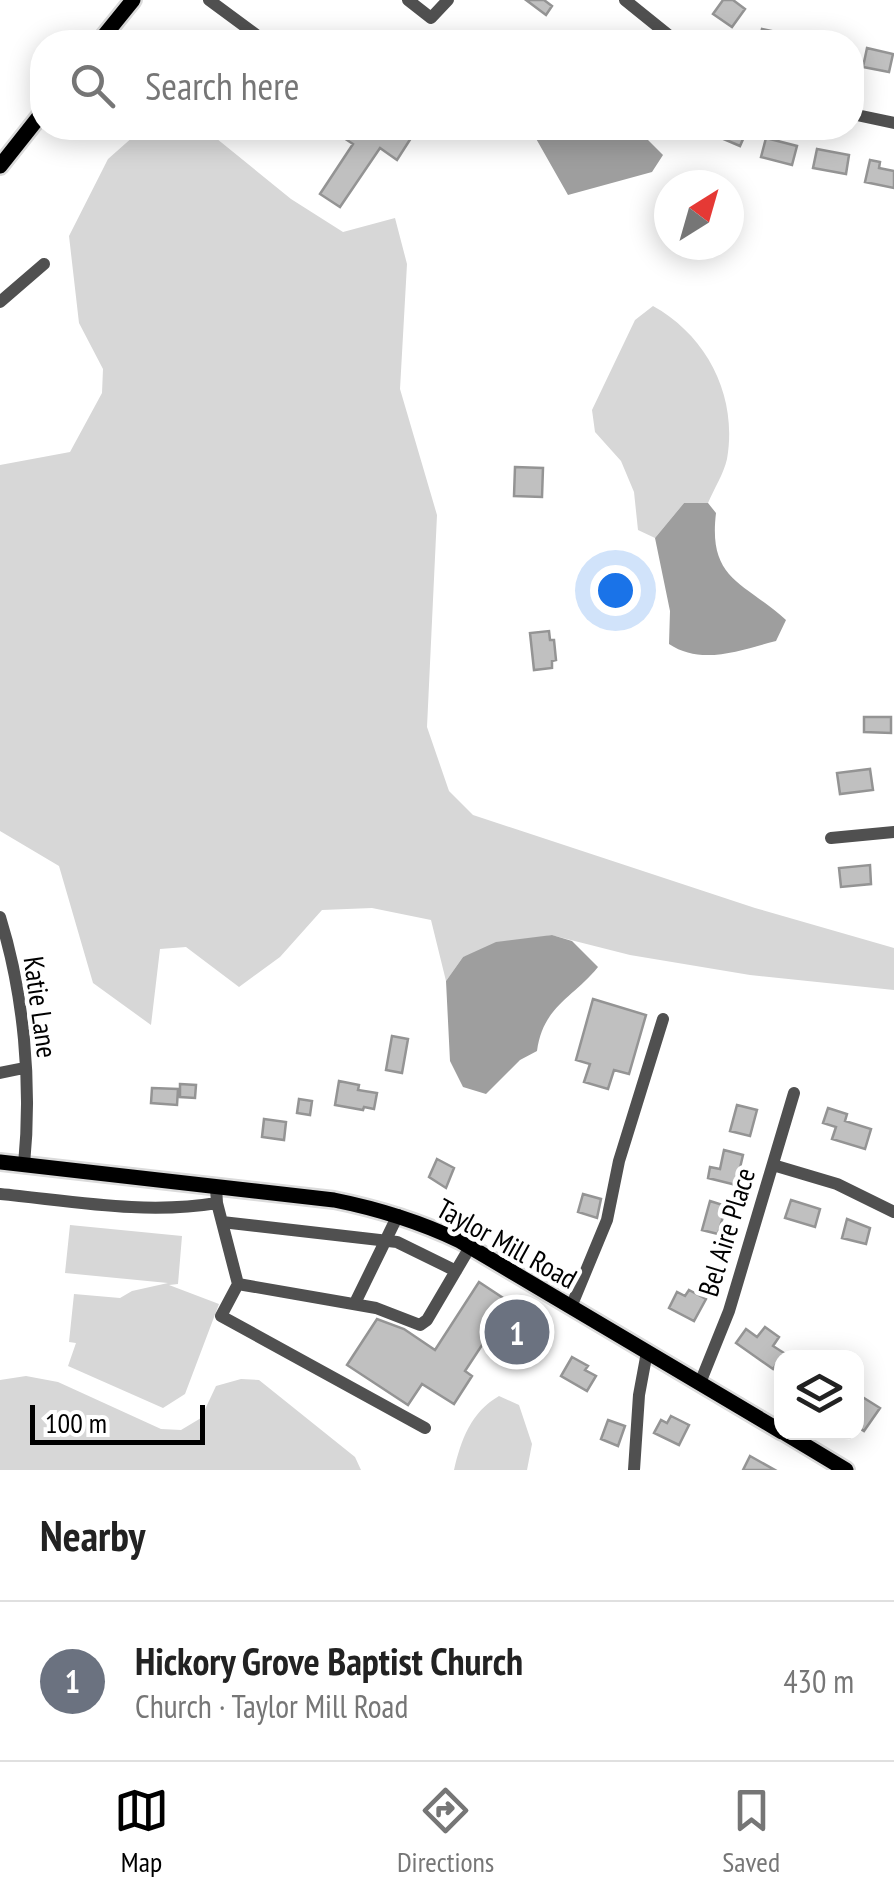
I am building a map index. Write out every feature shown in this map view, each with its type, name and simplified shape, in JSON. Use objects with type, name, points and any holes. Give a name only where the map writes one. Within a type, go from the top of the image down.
[{"type":"main road","points":[[109,30],[134,0]]},
{"type":"main road","points":[[0,166],[30,128]]},
{"type":"main road","name":"Taylor Mill Road","points":[[0,1162],[217,1195],[334,1200],[422,1223],[774,1427]]},
{"type":"main road","name":"Taylor Mill Road","points":[[795,1440],[846,1470]]},
{"type":"street","points":[[209,0],[250,30]]},
{"type":"street","points":[[408,0],[431,18],[448,0]]},
{"type":"street","points":[[625,0],[662,30]]},
{"type":"street","points":[[864,117],[894,123]]},
{"type":"street","points":[[0,302],[44,264]]},
{"type":"street","points":[[830,838],[894,832]]},
{"type":"street","name":"Katie Lane","points":[[0,916],[14,984],[24,1068],[24,1165]]},
{"type":"street","points":[[571,1306],[607,1220],[619,1161],[663,1019]]},
{"type":"street","points":[[0,1074],[24,1068]]},
{"type":"street","name":"Bel Aire Place","points":[[700,1383],[729,1311],[794,1093]]},
{"type":"street","points":[[772,1165],[836,1184],[894,1212]]},
{"type":"street","points":[[0,1194],[177,1210],[217,1195],[238,1284],[222,1316],[425,1428]]},
{"type":"street","points":[[355,1303],[398,1215]]},
{"type":"street","points":[[222,1222],[396,1242],[456,1271]]},
{"type":"street","points":[[238,1284],[355,1303],[420,1325],[427,1320],[470,1248]]},
{"type":"street","points":[[634,1470],[639,1395],[647,1352]]},
{"type":"shaded area","points":[[129,140],[218,140],[291,199],[343,232],[395,218],[407,264],[400,389],[437,515],[427,727],[449,791],[473,815],[755,908],[894,948],[894,990],[750,975],[630,955],[551,935],[463,957],[446,981],[431,920],[372,908],[322,910],[280,957],[239,987],[186,947],[160,949],[151,1025],[93,983],[59,866],[0,831],[0,465],[70,452],[102,393],[103,369],[79,323],[69,236],[108,159]]},
{"type":"shaded area","points":[[537,140],[648,140],[663,155],[652,172],[568,195]]},
{"type":"shaded area","points":[[653,306],[689,334],[703,351],[723,391],[729,436],[726,464],[708,503],[684,503],[655,538],[638,530],[634,492],[621,461],[595,432],[592,410],[635,320]]},
{"type":"shaded area","points":[[684,503],[708,503],[716,513],[715,535],[723,566],[786,620],[776,641],[708,655],[682,651],[669,644],[670,611],[655,538]]},
{"type":"shaded area","points":[[552,935],[572,941],[598,967],[552,1013],[537,1051],[520,1060],[486,1094],[463,1087],[450,1061],[446,981],[463,957],[496,942]]},
{"type":"shaded area","points":[[70,1225],[182,1236],[178,1284],[169,1285],[219,1304],[185,1394],[163,1408],[68,1366],[76,1343],[69,1342],[74,1294],[120,1298],[132,1291],[168,1283],[65,1273]]},
{"type":"shaded area","points":[[26,1376],[58,1382],[161,1429],[181,1430],[201,1418],[216,1386],[241,1379],[259,1380],[355,1457],[361,1470],[0,1470],[0,1380]]},
{"type":"shaded area","points":[[499,1396],[519,1405],[532,1444],[527,1470],[454,1470],[469,1428],[481,1410]]},
{"type":"building","points":[[526,0],[544,0],[552,6],[546,15]]},
{"type":"building","points":[[723,0],[733,0],[745,9],[732,27],[713,14]]},
{"type":"building","points":[[867,48],[893,54],[889,72],[864,67]]},
{"type":"building","points":[[347,140],[410,140],[397,160],[380,148],[340,207],[320,194],[353,144]]},
{"type":"building","points":[[765,140],[797,146],[792,165],[761,157]]},
{"type":"building","points":[[817,149],[849,155],[846,174],[813,168]]},
{"type":"building","points":[[870,160],[880,162],[879,168],[894,171],[894,188],[865,182]]},
{"type":"building","points":[[515,467],[543,468],[542,497],[514,496]]},
{"type":"building","points":[[549,631],[556,660],[552,661],[552,668],[534,670],[530,633]]},
{"type":"building","points":[[864,717],[891,717],[891,733],[864,732]]},
{"type":"building","points":[[870,769],[873,790],[840,794],[837,773]]},
{"type":"building","points":[[870,865],[871,884],[841,887],[839,868]]},
{"type":"building","points":[[593,999],[646,1015],[629,1074],[614,1070],[608,1089],[584,1082],[590,1064],[576,1060]]},
{"type":"building","points":[[392,1036],[408,1039],[402,1073],[386,1070]]},
{"type":"building","points":[[339,1081],[377,1093],[374,1109],[335,1105]]},
{"type":"building","points":[[180,1084],[196,1085],[195,1098],[180,1097]]},
{"type":"building","points":[[152,1088],[178,1089],[177,1105],[151,1103]]},
{"type":"building","points":[[299,1099],[312,1101],[310,1115],[297,1113]]},
{"type":"building","points":[[737,1105],[757,1110],[750,1136],[730,1131]]},
{"type":"building","points":[[828,1108],[847,1114],[845,1121],[871,1129],[865,1149],[832,1139],[836,1127],[823,1123]]},
{"type":"building","points":[[264,1119],[286,1122],[284,1140],[262,1137]]},
{"type":"building","points":[[724,1150],[743,1155],[736,1185],[708,1178],[710,1167],[720,1169]]},
{"type":"building","points":[[437,1159],[454,1168],[446,1188],[429,1177]]},
{"type":"building","points":[[583,1194],[601,1199],[597,1218],[578,1212]]},
{"type":"building","points":[[791,1200],[820,1209],[815,1227],[785,1218]]},
{"type":"building","points":[[710,1201],[726,1206],[718,1234],[702,1230]]},
{"type":"building","points":[[847,1219],[870,1228],[866,1244],[842,1238]]},
{"type":"building","points":[[479,1282],[538,1321],[512,1360],[484,1342],[465,1371],[472,1376],[454,1404],[422,1384],[408,1405],[347,1365],[377,1319],[404,1329],[435,1350]]},
{"type":"building","points":[[689,1290],[706,1299],[694,1321],[669,1308],[677,1292],[685,1296]]},
{"type":"building","points":[[765,1327],[779,1337],[773,1346],[779,1350],[774,1350],[773,1369],[736,1343],[746,1329],[757,1337]]},
{"type":"building","points":[[572,1357],[596,1376],[587,1391],[561,1376]]},
{"type":"building","points":[[864,1398],[880,1408],[864,1431]]},
{"type":"building","points":[[671,1416],[689,1425],[679,1445],[654,1433],[661,1420],[667,1423]]},
{"type":"building","points":[[608,1420],[625,1426],[618,1446],[601,1439]]},
{"type":"building","points":[[750,1456],[775,1470],[743,1470]]},
{"type":"place","name":"Hickory Grove Baptist Church","points":[[517,1332]]}]
